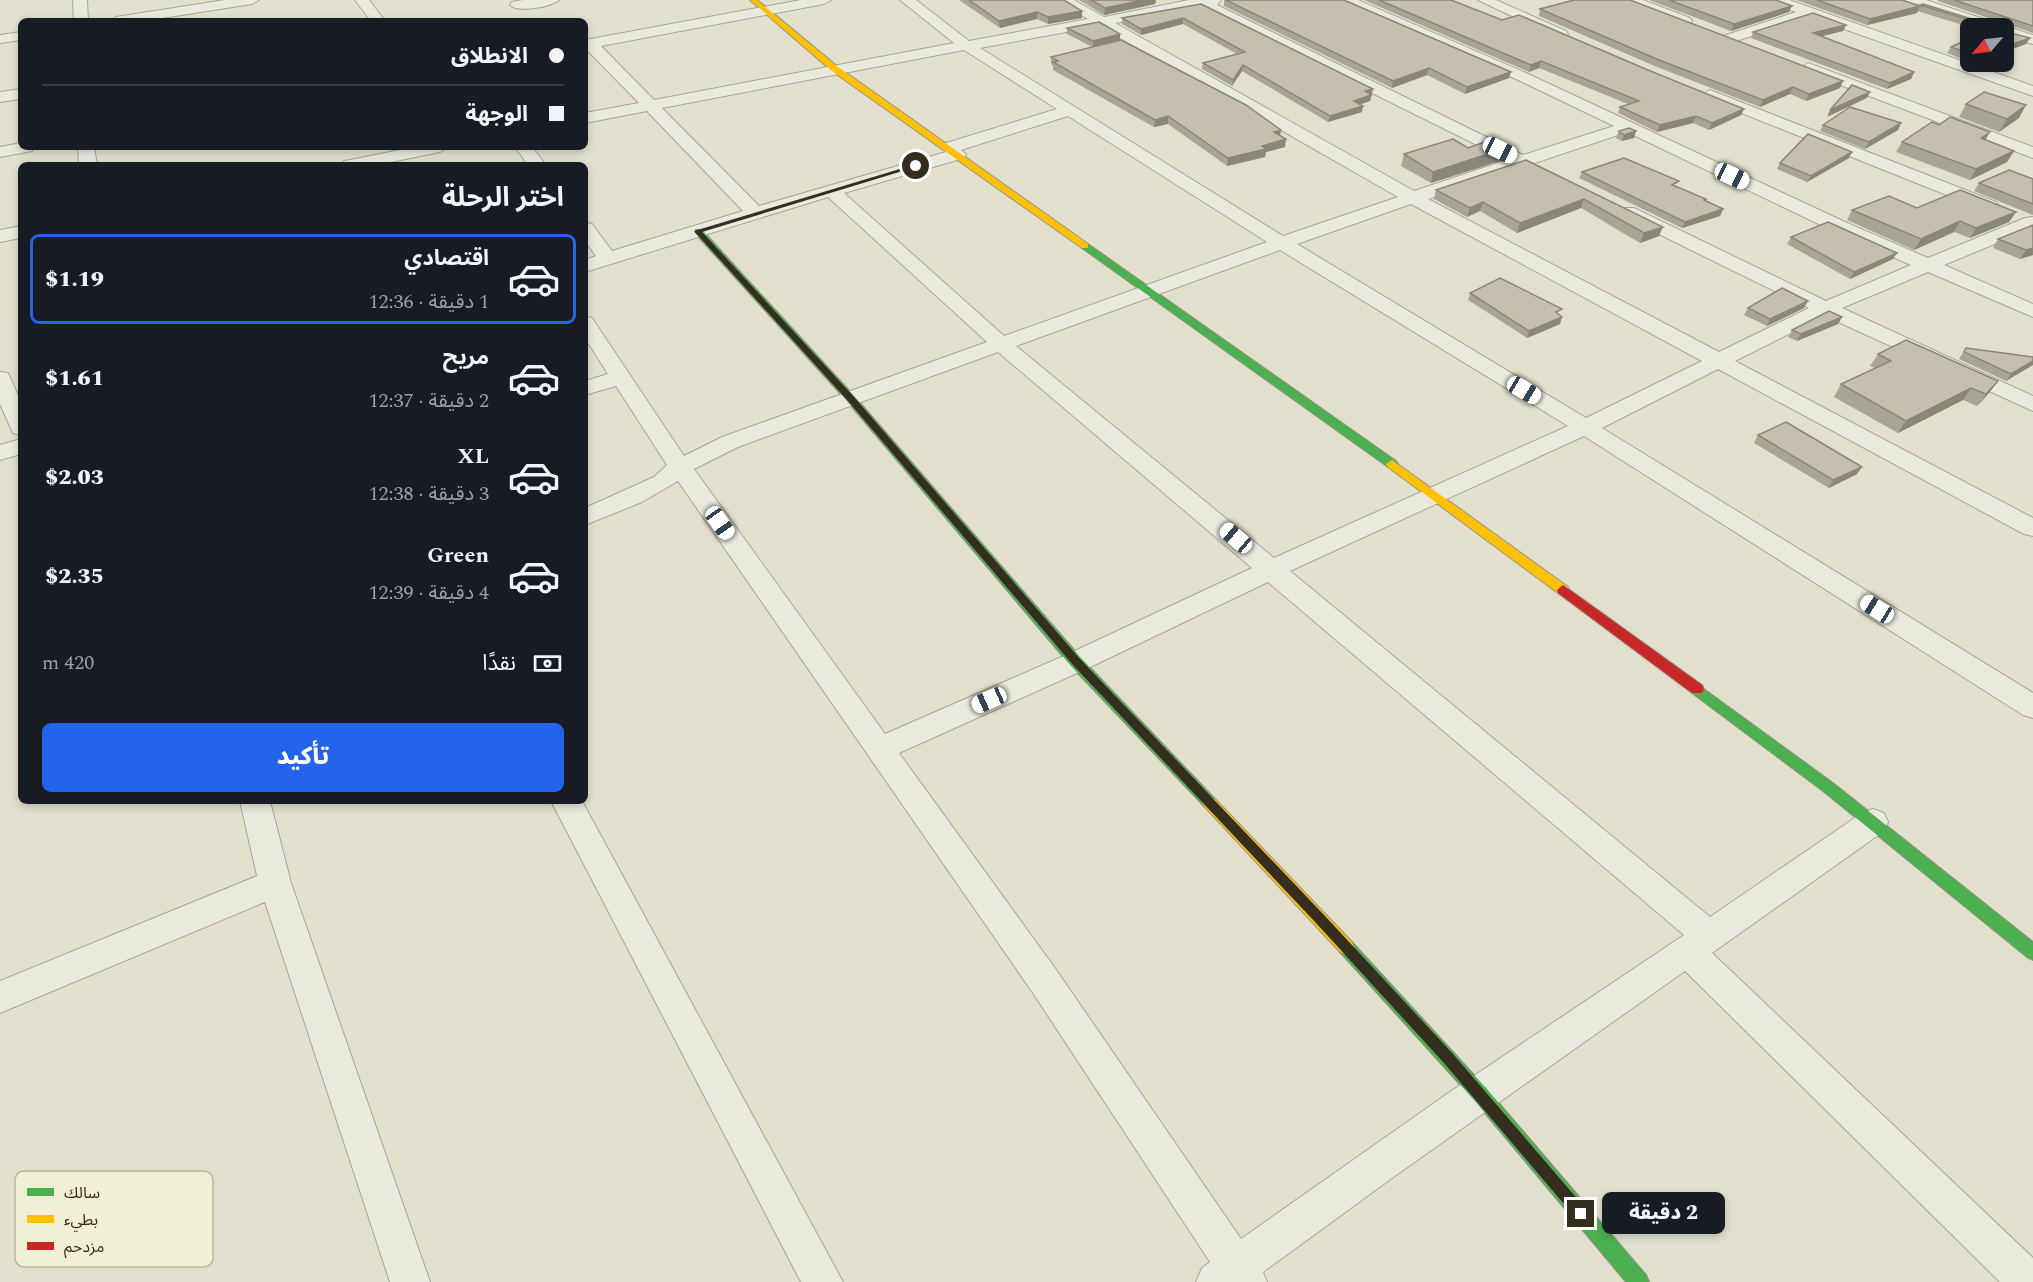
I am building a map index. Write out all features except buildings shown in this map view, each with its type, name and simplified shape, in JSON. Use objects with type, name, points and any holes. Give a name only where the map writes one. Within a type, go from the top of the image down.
[{"type":"street","points":[[80,0],[81,18]]},
{"type":"street","points":[[132,18],[215,3],[252,0]]},
{"type":"street","points":[[362,0],[376,18]]},
{"type":"street","points":[[516,3],[552,0]]},
{"type":"street","points":[[753,0],[835,69],[1437,495],[1873,822],[2033,952]]},
{"type":"street","points":[[588,44],[824,0]]},
{"type":"street","points":[[907,0],[967,46],[1070,111],[1281,243],[1585,427],[2033,707]]},
{"type":"street","points":[[1064,0],[1413,198],[2033,528]]},
{"type":"street","points":[[588,117],[835,69],[1101,22],[1199,2],[1223,0]]},
{"type":"street","points":[[1346,0],[1521,76],[1928,266],[2033,311]]},
{"type":"street","points":[[1485,0],[1580,42]]},
{"type":"street","points":[[1630,0],[1696,26]]},
{"type":"street","points":[[1776,0],[2033,91]]},
{"type":"street","points":[[1912,0],[1967,18]]},
{"type":"street","points":[[1199,2],[1542,171]]},
{"type":"street","points":[[215,3],[222,18]]},
{"type":"street","points":[[516,3],[528,18]]},
{"type":"street","points":[[1750,47],[1723,36],[1810,12]]},
{"type":"street","points":[[2014,33],[2033,40]]},
{"type":"street","points":[[0,39],[18,36]]},
{"type":"street","points":[[588,44],[754,213]]},
{"type":"street","points":[[1794,63],[2033,153]]},
{"type":"street","points":[[1695,89],[2032,222]]},
{"type":"street","points":[[0,97],[18,94]]},
{"type":"street","points":[[588,265],[831,191],[1070,111]]},
{"type":"street","points":[[588,516],[662,482],[680,466],[730,442],[1281,243],[1521,160],[1626,127]]},
{"type":"street","points":[[0,152],[18,149]]},
{"type":"street","points":[[367,162],[425,150]]},
{"type":"street","points":[[831,191],[1001,344],[1272,568],[1699,945],[2029,1282]]},
{"type":"street","points":[[1616,206],[1825,308],[2033,404]]},
{"type":"street","points":[[880,749],[1076,662],[1272,568],[1585,427],[1825,308],[2032,222]]},
{"type":"street","points":[[698,231],[851,399],[1076,662],[1321,920],[1480,1094],[1639,1282]]},
{"type":"street","points":[[588,232],[608,259]]},
{"type":"street","points":[[0,236],[18,233]]},
{"type":"street","points":[[588,327],[680,466],[1045,982],[1233,1277],[1480,1094],[1699,945],[1873,822]]},
{"type":"street","points":[[588,387],[621,377]]},
{"type":"street","points":[[0,378],[18,421]]},
{"type":"street","points":[[0,453],[18,447]]},
{"type":"street","points":[[256,804],[275,883],[410,1282]]},
{"type":"street","points":[[568,804],[823,1282]]},
{"type":"street","points":[[0,997],[275,883]]},
{"type":"traffic: fast","points":[[698,231],[851,399],[1076,662],[1210,803]]},
{"type":"traffic: fast","points":[[1085,246],[1392,464]]},
{"type":"traffic: fast","points":[[1697,689],[1828,787],[2033,952]]},
{"type":"traffic: fast","points":[[1346,947],[1480,1094],[1639,1282]]},
{"type":"traffic: slow","points":[[753,0],[835,69],[1085,246]]},
{"type":"traffic: slow","points":[[1392,464],[1563,590]]},
{"type":"traffic: slow","points":[[1210,803],[1346,947]]},
{"type":"traffic: jam","points":[[1563,590],[1697,689]]},
{"type":"route","points":[[916,166],[698,231],[851,399],[1076,662],[1321,920],[1480,1094],[1581,1214]]}]
